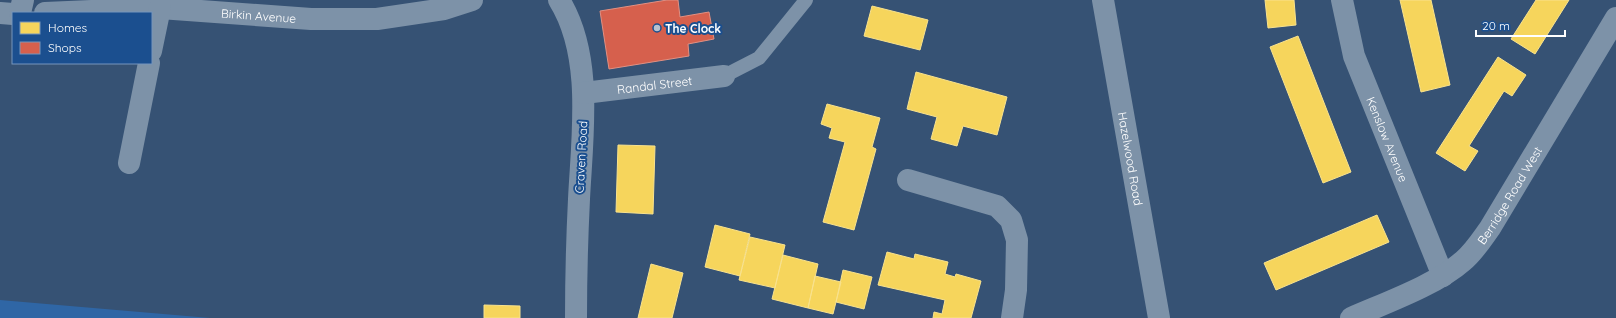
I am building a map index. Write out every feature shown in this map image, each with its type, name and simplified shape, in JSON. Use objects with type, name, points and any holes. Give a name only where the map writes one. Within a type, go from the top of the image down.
[{"type":"street","points":[[20,12],[22,0]]},
{"type":"street","name":"Birkin Avenue","points":[[67,12],[160,8],[311,19],[377,19],[444,9],[472,0]]},
{"type":"street","name":"Craven Road","points":[[559,0],[572,26],[584,93],[576,258],[576,318]]},
{"type":"street","name":"Hazelwood Road","points":[[1104,0],[1159,318]]},
{"type":"street","name":"Kenslow Avenue","points":[[1342,0],[1354,56],[1443,276]]},
{"type":"street","points":[[152,46],[160,8]]},
{"type":"street","points":[[0,13],[12,14]]},
{"type":"street","name":"Berridge Road West","points":[[1351,318],[1443,276],[1464,261],[1490,228],[1616,18]]},
{"type":"street","points":[[129,163],[149,64]]},
{"type":"street","name":"Randal Street","points":[[584,93],[724,76]]},
{"type":"street","points":[[908,180],[997,206],[1011,220],[1017,240],[1016,290],[1012,318]]},
{"type":"lane","points":[[724,76],[759,58],[806,0]]},
{"type":"shaded area","points":[[0,300],[210,318],[0,318]]},
{"type":"building: Homes","points":[[1265,0],[1294,0],[1296,25],[1268,28]]},
{"type":"building: Homes","points":[[1400,0],[1431,0],[1450,85],[1421,92]]},
{"type":"building: Homes","points":[[1536,0],[1569,0],[1535,54],[1511,39]]},
{"type":"building: Homes","points":[[872,6],[928,20],[920,50],[864,36]]},
{"type":"building: Homes","points":[[1298,36],[1351,172],[1323,183],[1270,47]]},
{"type":"building: Homes","points":[[1498,57],[1526,75],[1512,96],[1504,91],[1469,146],[1478,151],[1465,171],[1436,153]]},
{"type":"building: Homes","points":[[916,72],[1007,97],[997,135],[963,126],[957,146],[931,139],[937,117],[907,109]]},
{"type":"building: Homes","points":[[827,104],[880,118],[872,147],[876,149],[854,230],[823,222],[845,142],[829,138],[832,128],[821,124]]},
{"type":"building: Homes","points":[[618,145],[655,146],[653,214],[616,212]]},
{"type":"building: Homes","points":[[1377,215],[1389,242],[1276,290],[1264,263]]},
{"type":"building: Homes","points":[[715,225],[750,234],[740,276],[705,267]]},
{"type":"building: Homes","points":[[750,237],[785,245],[775,288],[739,280]]},
{"type":"building: Homes","points":[[887,252],[914,259],[915,254],[948,262],[945,274],[955,277],[956,274],[981,281],[971,318],[933,318],[934,312],[942,314],[945,300],[878,285]]},
{"type":"building: Homes","points":[[783,255],[818,264],[808,308],[772,299]]},
{"type":"building: Homes","points":[[651,264],[683,273],[672,318],[638,318]]},
{"type":"building: Homes","points":[[843,270],[872,277],[864,309],[836,302]]},
{"type":"building: Homes","points":[[815,276],[841,282],[833,314],[808,308]]},
{"type":"building: Homes","points":[[484,305],[520,306],[520,318],[484,318]]},
{"type":"building: Shops","name":"The Clock","points":[[667,0],[678,0],[680,17],[709,12],[714,39],[688,44],[689,56],[609,69],[600,11]]},
{"type":"place","name":"The Clock","points":[[657,28]]}]
